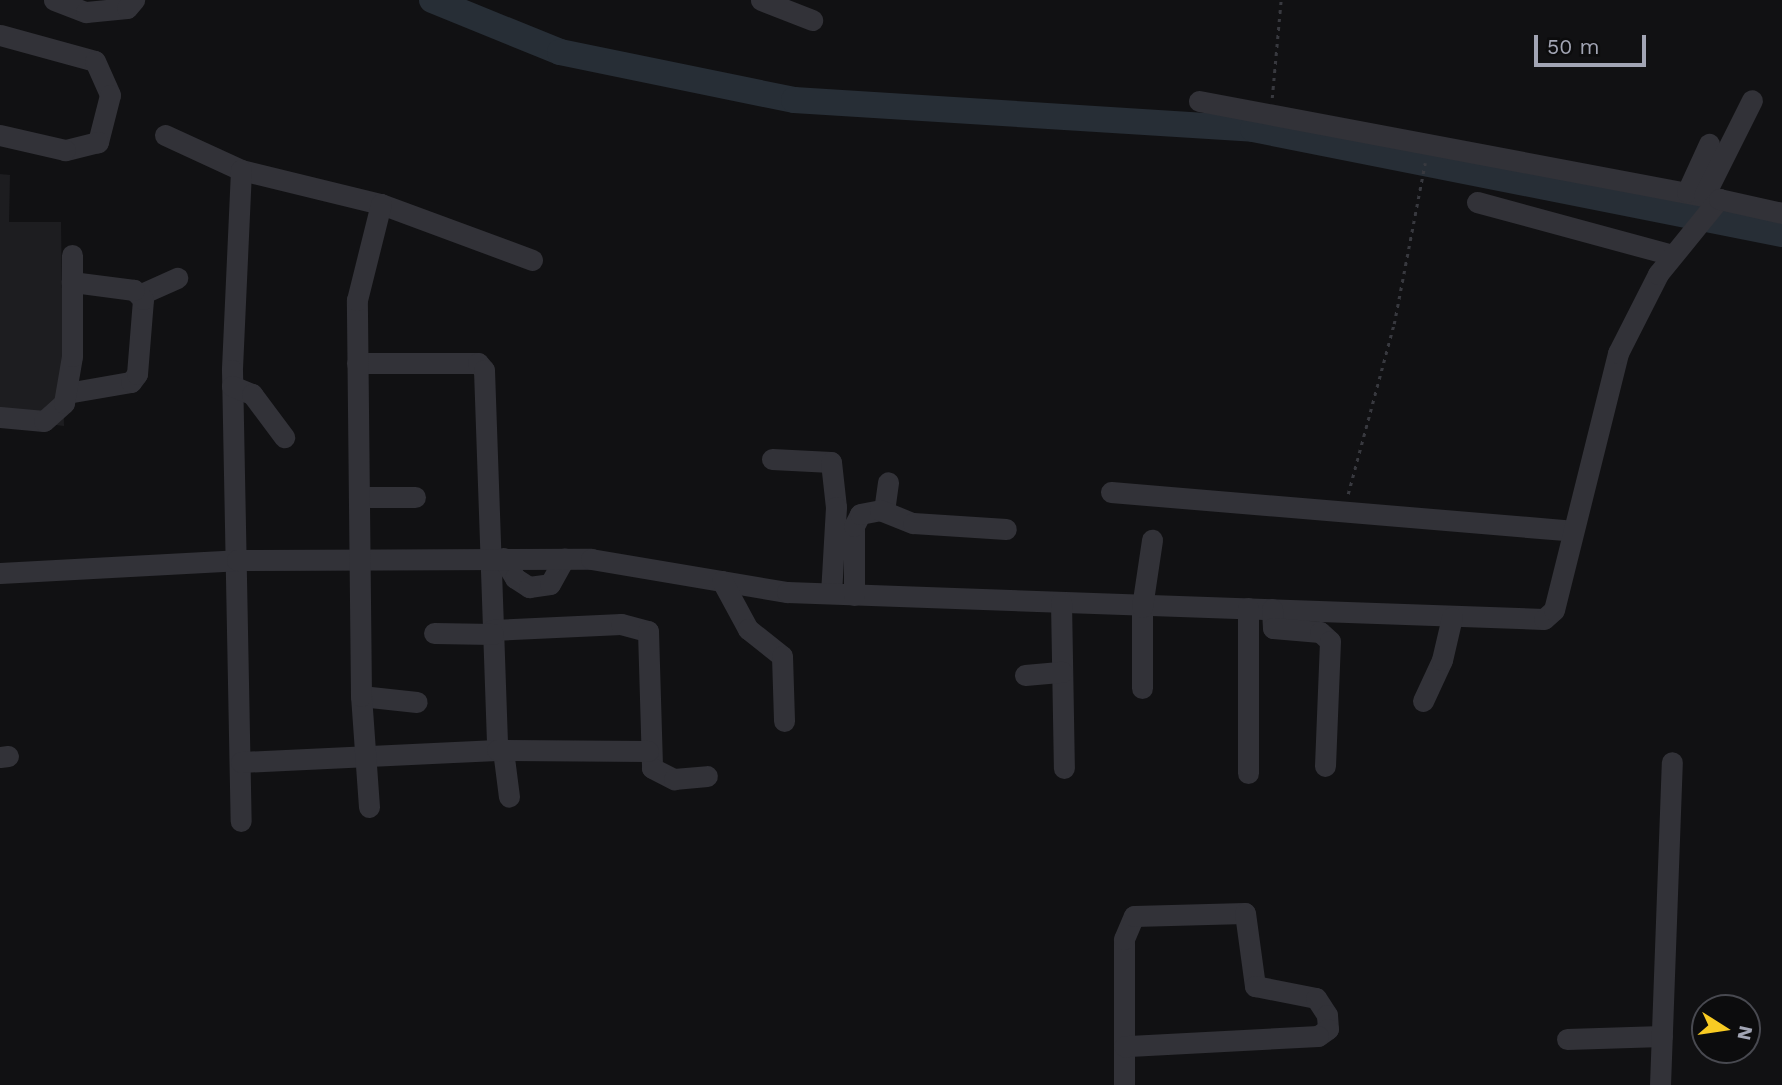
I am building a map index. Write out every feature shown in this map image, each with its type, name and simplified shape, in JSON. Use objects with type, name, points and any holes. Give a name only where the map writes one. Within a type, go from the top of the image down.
[{"type":"street","points":[[54,0],[86,12],[127,8],[134,0]]},
{"type":"street","points":[[761,0],[812,20]]},
{"type":"street","points":[[0,35],[95,61],[110,95],[98,142],[65,150],[0,135]]},
{"type":"street","points":[[0,573],[237,559],[564,559],[648,566],[722,581],[831,593],[1142,607],[1248,608],[1544,619],[1554,610],[1618,353],[1672,255],[1685,237],[1752,100]]},
{"type":"street","points":[[1199,101],[1782,213]]},
{"type":"street","points":[[164,135],[241,170],[381,204],[532,260]]},
{"type":"street","points":[[1705,198],[1709,144]]},
{"type":"street","points":[[241,170],[232,386],[241,821]]},
{"type":"street","points":[[1477,202],[1672,255]]},
{"type":"street","points":[[369,807],[361,696],[357,300],[381,204]]},
{"type":"street","points":[[0,417],[44,421],[55,416],[67,393],[72,255]]},
{"type":"street","points":[[139,295],[177,278]]},
{"type":"street","points":[[67,393],[122,384],[137,374],[144,299],[112,284],[72,282]]},
{"type":"street","points":[[357,363],[478,363],[484,370],[497,558],[492,632],[500,750],[509,797]]},
{"type":"street","points":[[232,386],[252,394],[284,437]]},
{"type":"street","points":[[772,459],[831,462],[836,507],[831,593]]},
{"type":"street","points":[[884,511],[888,482]]},
{"type":"street","points":[[1111,492],[1572,531]]},
{"type":"street","points":[[359,497],[415,497]]},
{"type":"street","points":[[854,594],[855,519],[884,511],[913,523],[1006,529]]},
{"type":"street","points":[[1142,688],[1142,607],[1152,540]]},
{"type":"street","points":[[497,558],[515,578],[529,587],[550,584],[564,559]]},
{"type":"street","points":[[722,581],[748,629],[782,656],[784,722]]},
{"type":"street","points":[[1061,602],[1063,768]]},
{"type":"street","points":[[1248,608],[1248,774]]},
{"type":"street","points":[[1272,609],[1273,628],[1320,632],[1329,641],[1325,766]]},
{"type":"street","points":[[1423,701],[1442,660],[1451,617]]},
{"type":"street","points":[[434,633],[621,624],[648,631],[648,751],[652,768],[662,774],[707,776]]},
{"type":"street","points":[[1025,675],[1062,672]]},
{"type":"street","points":[[361,696],[417,702]]},
{"type":"street","points":[[241,762],[500,750],[648,751]]},
{"type":"street","points":[[1660,1085],[1672,762]]},
{"type":"street","points":[[1124,1046],[1318,1037],[1328,1029],[1327,1015],[1316,998],[1255,986],[1247,914],[1133,916],[1124,939],[1124,1046],[1124,1085]]},
{"type":"street","points":[[1567,1039],[1662,1036]]},
{"type":"path","points":[[1271,115],[1281,0]]},
{"type":"path","points":[[1347,498],[1395,324],[1424,173]]},
{"type":"shaded area","points":[[0,174],[10,175],[9,222],[61,222],[64,426],[0,418]]},
{"type":"waterway","points":[[432,0],[560,52],[794,100],[1253,129],[1782,234]]}]
